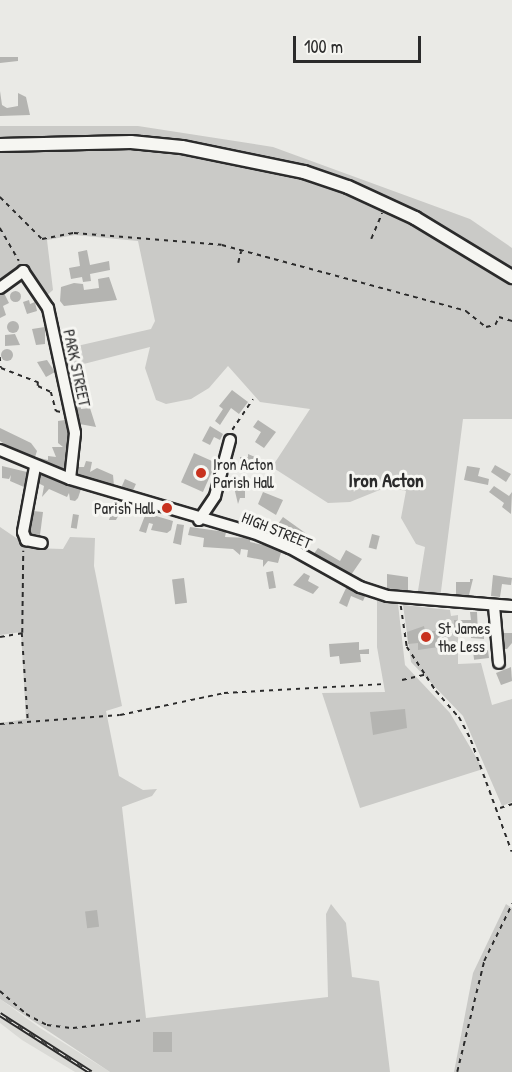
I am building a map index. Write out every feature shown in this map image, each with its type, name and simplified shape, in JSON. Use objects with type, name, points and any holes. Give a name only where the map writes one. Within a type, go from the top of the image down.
[{"type":"main road","points":[[0,146],[88,141],[182,147],[304,172],[386,204],[446,235],[512,277]]},
{"type":"street","points":[[0,288],[23,271]]},
{"type":"street","name":"PARK STREET","points":[[23,271],[48,308],[54,329],[75,433],[70,478]]},
{"type":"street","points":[[199,520],[215,495],[230,440]]},
{"type":"street","name":"HIGH STREET","points":[[0,450],[35,467],[272,541],[360,587],[388,596],[512,606]]},
{"type":"street","points":[[35,467],[23,532],[26,540],[42,543]]},
{"type":"street","points":[[494,606],[499,663]]},
{"type":"path","points":[[0,197],[42,239],[74,233],[222,244],[466,311],[486,327],[495,326],[499,317],[512,321]]},
{"type":"path","points":[[371,239],[386,204]]},
{"type":"path","points":[[0,228],[23,271]]},
{"type":"path","points":[[238,263],[242,250]]},
{"type":"path","points":[[0,357],[1,368],[38,382],[38,386],[53,394],[56,411],[65,412]]},
{"type":"path","points":[[230,440],[233,426],[254,399]]},
{"type":"path","points":[[23,532],[22,633],[28,722]]},
{"type":"path","points":[[401,605],[407,647],[425,675],[459,717],[499,808],[512,852]]},
{"type":"path","points":[[0,636],[22,633]]},
{"type":"path","points":[[402,680],[425,675]]},
{"type":"path","points":[[0,724],[120,715],[224,693],[383,684]]},
{"type":"path","points":[[499,808],[512,804]]},
{"type":"path","points":[[457,1072],[484,961],[512,904]]},
{"type":"path","points":[[0,991],[26,1014],[47,1025],[73,1028],[145,1020]]},
{"type":"shaded area","points":[[0,126],[138,126],[273,147],[470,219],[512,248],[512,419],[463,419],[440,599],[417,597],[425,547],[416,544],[401,518],[406,491],[387,487],[350,502],[328,503],[272,467],[310,409],[260,402],[228,366],[209,388],[191,399],[166,404],[156,400],[145,368],[150,347],[68,368],[64,349],[151,329],[155,321],[138,241],[75,235],[47,240],[53,290],[46,296],[25,267],[0,284]]},
{"type":"shaded area","points":[[0,527],[31,548],[63,549],[70,537],[95,538],[94,566],[122,706],[106,711],[119,776],[143,790],[157,789],[152,796],[122,807],[146,1018],[328,997],[326,914],[331,904],[346,923],[352,977],[379,981],[390,1072],[110,1072],[0,999],[0,723],[26,719],[21,632],[0,635]]},
{"type":"shaded area","points":[[377,600],[398,604],[405,665],[450,713],[483,769],[360,808],[322,693],[385,692],[377,647]]},
{"type":"shaded area","points":[[403,605],[450,610],[451,616],[458,615],[458,664],[481,663],[492,705],[512,699],[512,802],[502,806],[463,716],[411,662]]},
{"type":"shaded area","points":[[506,904],[512,908],[512,1072],[454,1072],[473,973]]},
{"type":"shaded area","points":[[0,999],[40,1028],[110,1072],[75,1072],[22,1040],[0,1023]]},
{"type":"building","points":[[0,57],[18,57],[18,61],[0,63]]},
{"type":"building","points":[[0,91],[2,105],[7,108],[18,106],[18,93],[26,97],[30,115],[0,116]]},
{"type":"building","points":[[87,250],[90,265],[109,261],[110,270],[90,274],[91,281],[83,282],[82,277],[71,279],[69,268],[80,266],[78,252]]},
{"type":"building","points":[[109,277],[117,300],[64,306],[60,301],[61,287],[74,283],[83,284],[84,290],[99,288],[98,279]]},
{"type":"building","points":[[15,290],[21,296],[15,302],[9,296]]},
{"type":"building","points":[[4,293],[9,303],[3,306],[6,315],[0,318],[0,294]]},
{"type":"building","points":[[29,300],[30,304],[35,302],[37,311],[27,314],[23,302]]},
{"type":"building","points":[[15,321],[18,322],[18,332],[11,333],[8,332],[7,325],[8,322]]},
{"type":"building","points":[[45,327],[45,344],[36,345],[32,329]]},
{"type":"building","points":[[15,334],[20,345],[5,346],[5,335]]},
{"type":"building","points":[[7,349],[13,355],[7,361],[1,355]]},
{"type":"building","points":[[47,360],[55,372],[46,377],[37,362]]},
{"type":"building","points":[[79,384],[81,398],[74,399],[72,385]]},
{"type":"building","points":[[232,390],[248,402],[239,414],[231,408],[220,425],[215,421],[223,409],[219,406]]},
{"type":"building","points":[[80,400],[81,409],[90,408],[96,427],[74,423],[71,401]]},
{"type":"building","points":[[65,420],[68,434],[71,433],[66,470],[37,464],[0,441],[0,428],[31,443],[37,451],[35,457],[48,460],[48,456],[56,457],[52,447],[63,447],[58,443],[58,421]]},
{"type":"building","points":[[258,420],[276,432],[264,448],[255,442],[261,432],[253,427]]},
{"type":"building","points":[[210,426],[223,434],[220,440],[214,437],[210,445],[202,441]]},
{"type":"building","name":"Iron Acton Parish Hall","points":[[194,453],[216,463],[203,492],[181,482]]},
{"type":"building","points":[[248,454],[255,457],[255,472],[245,472],[245,463],[240,463],[240,457],[248,457]]},
{"type":"building","points":[[86,461],[92,462],[90,472],[97,468],[113,475],[114,486],[77,476],[77,467],[84,467]]},
{"type":"building","points":[[495,465],[511,474],[506,482],[491,472]]},
{"type":"building","points":[[2,466],[27,472],[24,487],[10,481],[11,475],[9,479],[2,478]]},
{"type":"building","points":[[467,466],[480,468],[478,476],[489,479],[488,485],[464,480]]},
{"type":"building","points":[[36,472],[81,489],[78,498],[75,501],[70,500],[69,493],[67,497],[49,489],[42,497],[44,486],[38,483],[35,492]]},
{"type":"building","points":[[125,479],[136,484],[132,493],[121,488]]},
{"type":"building","points":[[233,483],[245,483],[245,498],[240,498],[238,504]]},
{"type":"building","points":[[494,486],[509,496],[512,492],[511,514],[502,507],[504,503],[489,492]]},
{"type":"building","points":[[263,492],[283,500],[276,515],[258,504]]},
{"type":"building","points":[[114,501],[124,505],[116,520],[109,520]]},
{"type":"building","points":[[33,511],[43,512],[40,535],[25,533]]},
{"type":"building","points":[[146,513],[173,521],[171,530],[167,533],[151,530],[153,524],[149,523],[146,533],[139,531]]},
{"type":"building","points":[[73,514],[79,515],[77,529],[71,528]]},
{"type":"building","points":[[283,517],[311,537],[303,548],[298,544],[301,540],[278,524]]},
{"type":"building","points":[[177,524],[184,525],[181,545],[173,543]]},
{"type":"building","points":[[190,527],[226,532],[225,537],[251,538],[250,542],[282,549],[278,563],[268,561],[263,567],[263,560],[247,557],[248,550],[241,549],[240,555],[233,549],[203,547],[204,538],[188,535]]},
{"type":"building","points":[[372,534],[380,536],[376,550],[369,548]]},
{"type":"building","points":[[318,548],[340,561],[346,550],[362,559],[351,575],[313,555]]},
{"type":"building","points":[[273,571],[276,588],[269,589],[266,572]]},
{"type":"building","points":[[304,573],[310,576],[308,581],[319,587],[313,594],[293,585]]},
{"type":"building","points":[[387,574],[408,577],[408,590],[387,593]]},
{"type":"building","points":[[493,575],[512,578],[511,585],[502,584],[500,597],[491,596]]},
{"type":"building","points":[[184,578],[187,603],[175,604],[172,579]]},
{"type":"building","points":[[470,579],[473,579],[469,595],[456,595],[456,582],[470,582]]},
{"type":"building","points":[[347,586],[366,594],[363,601],[351,596],[347,607],[339,603]]},
{"type":"building","points":[[470,612],[477,612],[478,633],[484,633],[484,639],[471,638],[471,633],[468,637],[454,634],[454,620],[471,620]]},
{"type":"building","name":"St James the Less","points":[[424,626],[425,631],[444,631],[445,646],[418,650],[418,643],[408,644],[407,632]]},
{"type":"building","points":[[500,633],[512,633],[512,643],[507,649],[501,649]]},
{"type":"building","points":[[359,642],[359,650],[369,649],[369,654],[360,654],[361,662],[340,664],[339,656],[330,657],[329,644]]},
{"type":"building","points":[[488,650],[489,658],[474,660],[473,652]]},
{"type":"building","points":[[511,667],[512,681],[501,685],[496,673]]},
{"type":"building","points":[[405,709],[407,728],[373,735],[370,712]]},
{"type":"building","points":[[97,910],[99,927],[87,928],[85,911]]},
{"type":"building","points":[[153,1032],[172,1032],[172,1052],[153,1052]]},
{"type":"railway","points":[[0,1014],[91,1072]]},
{"type":"place","name":"Iron Acton Parish Hall","points":[[201,473]]},
{"type":"place","name":"Parish Hall","points":[[167,508]]},
{"type":"place","name":"St James the Less","points":[[426,637]]},
{"type":"district","name":"Iron Acton","points":[[386,479]]}]
